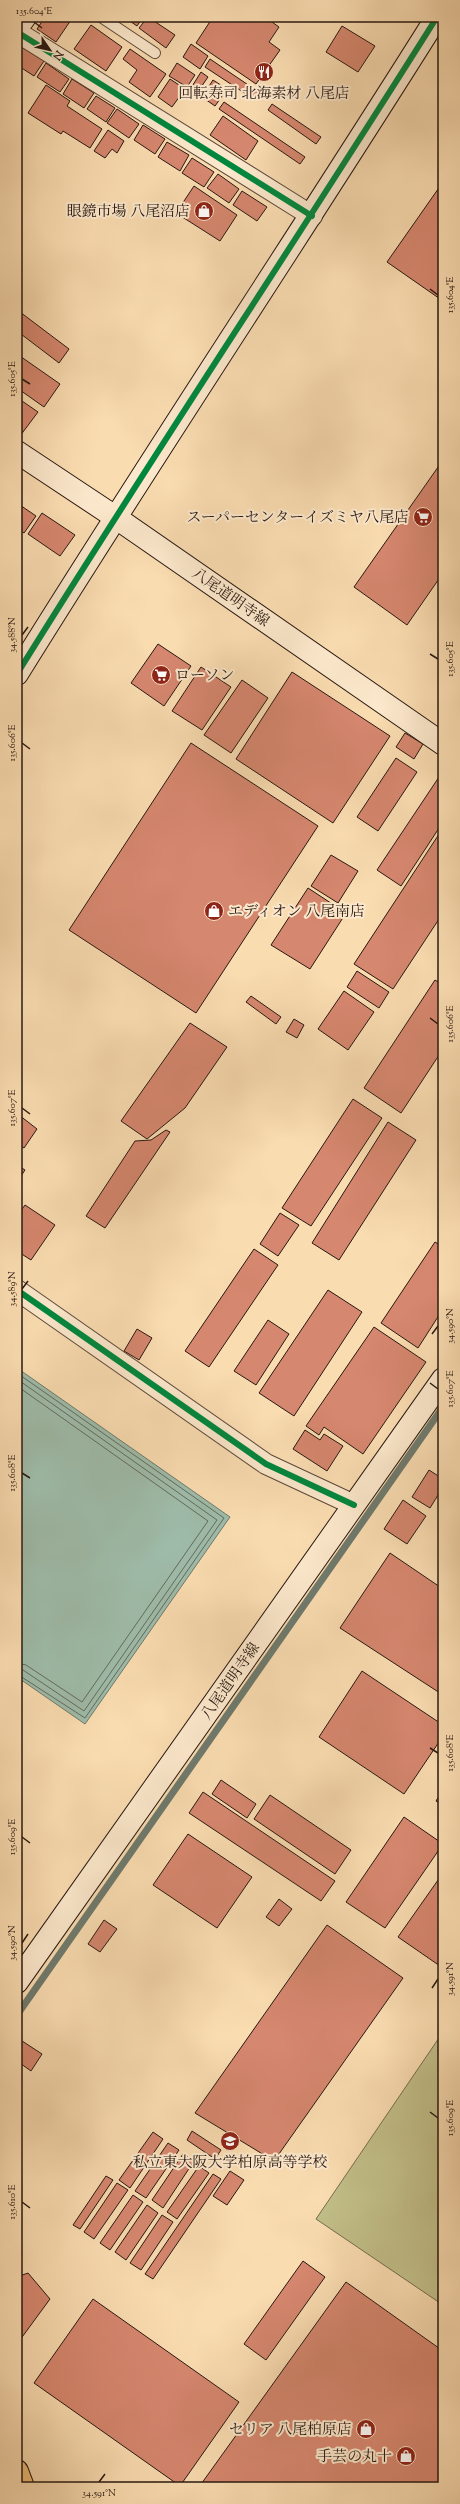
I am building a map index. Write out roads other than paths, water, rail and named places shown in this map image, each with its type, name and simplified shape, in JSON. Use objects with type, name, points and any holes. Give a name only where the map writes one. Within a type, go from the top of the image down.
[{"type":"highway","points":[[17,2471],[23,2487]]},
{"type":"main road","points":[[17,28],[25,17]]},
{"type":"main road","points":[[17,674],[115,517],[312,216],[437,17]]},
{"type":"main road","name":"八尾道明寺線","points":[[17,452],[115,517],[443,744]]},
{"type":"main road","name":"八尾道明寺線","points":[[17,1982],[443,1379]]},
{"type":"street","points":[[17,32],[312,216]]},
{"type":"street","points":[[17,1290],[266,1464],[354,1505]]},
{"type":"lane","points":[[101,17],[155,53]]},
{"type":"water","points":[[17,1368],[230,1517],[85,1724],[17,1677]]},
{"type":"waterway","points":[[17,2015],[443,1407]]},
{"type":"place","name":"回転寿司 北海素材 八尾店","points":[[264,72]]},
{"type":"place","name":"眼鏡市場 八尾沼店","points":[[204,211]]},
{"type":"place","name":"スーパーセンターイズミヤ八尾店","points":[[423,517]]},
{"type":"place","name":"ローソン","points":[[161,675]]},
{"type":"place","name":"エディオン 八尾南店","points":[[214,911]]},
{"type":"place","name":"私立東大阪大学柏原高等学校","points":[[230,2141]]},
{"type":"place","name":"セリア 八尾柏原店","points":[[366,2429]]},
{"type":"place","name":"手芸の丸十","points":[[406,2456]]}]
